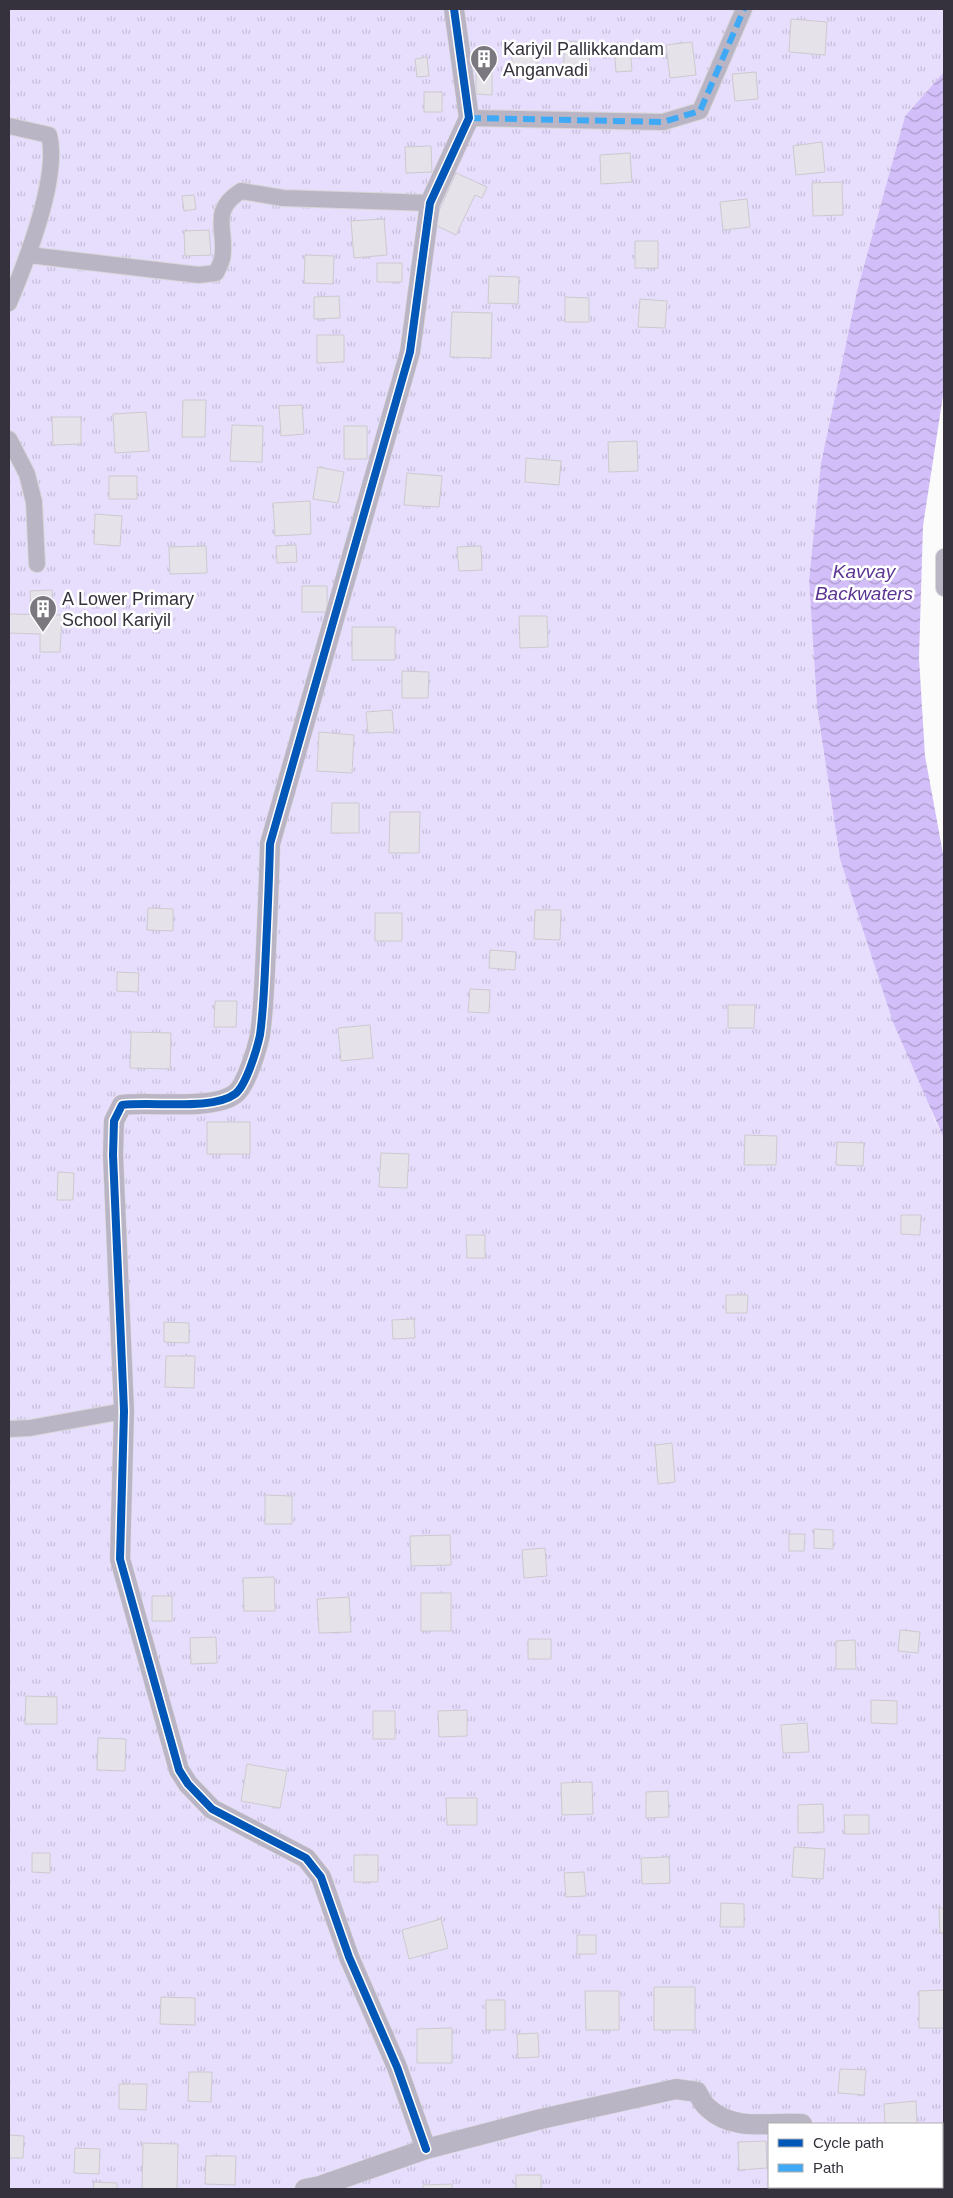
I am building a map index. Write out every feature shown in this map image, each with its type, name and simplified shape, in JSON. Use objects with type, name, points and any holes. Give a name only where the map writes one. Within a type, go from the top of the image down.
[{"type":"street","points":[[426,2148],[397,2067],[349,1957],[321,1877],[306,1858],[212,1809],[188,1784],[179,1770],[120,1559],[124,1411],[113,1155],[114,1121],[122,1105],[217,1102],[236,1094],[245,1081],[260,1036],[270,844],[410,352],[430,203],[469,118],[454,9]]},
{"type":"street","points":[[469,118],[663,122],[700,111],[744,9]]},
{"type":"street","points":[[9,126],[49,135],[52,146],[52,169],[29,255],[9,303]]},
{"type":"street","points":[[29,255],[199,275],[216,273],[222,258],[222,215],[229,199],[241,191],[283,198],[430,203]]},
{"type":"street","points":[[9,439],[27,474],[34,502],[37,564]]},
{"type":"street","points":[[944,557],[944,588]]},
{"type":"street","points":[[9,1429],[30,1428],[124,1411]]},
{"type":"street","points":[[305,2189],[320,2186],[426,2148],[602,2104],[676,2089],[697,2092],[707,2108],[727,2120],[746,2124],[768,2124]]},
{"type":"green space","points":[[9,9],[944,9],[944,72],[905,116],[857,291],[821,463],[809,580],[817,707],[840,859],[934,1118],[944,1139],[944,2189],[9,2189]]},
{"type":"water","name":"Kavvay Backwaters","points":[[944,72],[944,389],[923,526],[919,658],[925,756],[944,859],[944,1139],[893,1022],[840,859],[817,707],[809,580],[821,463],[857,291],[905,116]]},
{"type":"building","points":[[791,19],[827,22],[825,55],[789,52]]},
{"type":"building","points":[[565,41],[590,42],[589,75],[563,74]]},
{"type":"building","points":[[692,42],[696,75],[670,78],[666,45]]},
{"type":"building","points":[[536,45],[538,71],[513,73],[511,47]]},
{"type":"building","points":[[630,45],[632,71],[616,72],[614,46]]},
{"type":"building","points":[[427,57],[429,76],[417,77],[415,59]]},
{"type":"building","name":"Kariyil Pallikkandam Anganvadi","points":[[476,71],[492,72],[492,95],[476,94]]},
{"type":"building","points":[[756,72],[758,99],[735,101],[732,74]]},
{"type":"building","points":[[424,92],[442,92],[442,112],[424,112]]},
{"type":"building","points":[[822,142],[825,172],[796,175],[793,146]]},
{"type":"building","points":[[431,146],[432,172],[406,173],[405,147]]},
{"type":"building","points":[[630,153],[632,182],[601,184],[600,155]]},
{"type":"building","points":[[456,173],[487,187],[482,198],[475,195],[456,235],[433,224]]},
{"type":"building","points":[[842,182],[843,215],[813,216],[812,183]]},
{"type":"building","points":[[194,195],[196,209],[184,211],[182,196]]},
{"type":"building","points":[[747,199],[750,227],[723,230],[720,202]]},
{"type":"building","points":[[384,219],[387,255],[354,258],[351,221]]},
{"type":"building","points":[[209,230],[211,255],[185,256],[184,231]]},
{"type":"building","points":[[635,241],[658,241],[658,268],[635,268]]},
{"type":"building","points":[[305,255],[334,256],[333,284],[304,283]]},
{"type":"building","points":[[377,263],[402,263],[402,282],[377,282]]},
{"type":"building","points":[[489,276],[519,277],[518,304],[488,303]]},
{"type":"building","points":[[339,296],[340,318],[314,319],[314,297]]},
{"type":"building","points":[[565,297],[589,298],[589,322],[565,322]]},
{"type":"building","points":[[640,299],[667,301],[665,328],[638,327]]},
{"type":"building","points":[[452,312],[492,313],[491,358],[450,357]]},
{"type":"building","points":[[317,335],[344,335],[344,362],[317,363]]},
{"type":"building","points":[[183,400],[206,400],[205,437],[182,437]]},
{"type":"building","points":[[302,405],[304,434],[281,436],[279,406]]},
{"type":"building","points":[[146,412],[149,451],[115,453],[113,414]]},
{"type":"building","points":[[52,417],[81,417],[81,444],[53,445]]},
{"type":"building","points":[[232,425],[263,426],[262,462],[230,461]]},
{"type":"building","points":[[344,426],[367,426],[367,459],[344,459]]},
{"type":"building","points":[[637,441],[638,471],[609,472],[608,442]]},
{"type":"building","points":[[526,458],[561,461],[559,485],[525,482]]},
{"type":"building","points":[[318,467],[344,472],[338,503],[313,499]]},
{"type":"building","points":[[407,473],[442,476],[439,507],[404,505]]},
{"type":"building","points":[[109,476],[137,476],[137,499],[109,499]]},
{"type":"building","points":[[310,501],[311,534],[275,536],[273,503]]},
{"type":"building","points":[[95,514],[122,516],[120,546],[94,544]]},
{"type":"building","points":[[296,545],[297,562],[277,563],[276,546]]},
{"type":"building","points":[[206,546],[207,573],[170,574],[169,547]]},
{"type":"building","points":[[481,546],[482,570],[459,571],[457,547]]},
{"type":"building","points":[[302,586],[327,586],[327,612],[302,612]]},
{"type":"building","points":[[52,590],[53,608],[31,609],[30,591]]},
{"type":"building","name":"A Lower Primary School Kariyil","points":[[9,614],[62,615],[60,652],[40,652],[40,634],[9,633]]},
{"type":"building","points":[[519,616],[547,616],[548,647],[520,648]]},
{"type":"building","points":[[352,627],[395,627],[395,660],[352,660]]},
{"type":"building","points":[[402,671],[429,672],[428,698],[402,698]]},
{"type":"building","points":[[392,710],[394,732],[368,733],[366,712]]},
{"type":"building","points":[[319,732],[354,735],[352,773],[317,771]]},
{"type":"building","points":[[332,803],[359,803],[359,833],[331,833]]},
{"type":"building","points":[[390,812],[420,812],[419,853],[389,853]]},
{"type":"building","points":[[148,908],[173,909],[173,931],[147,930]]},
{"type":"building","points":[[535,910],[561,910],[560,940],[534,939]]},
{"type":"building","points":[[375,913],[402,913],[402,941],[375,941]]},
{"type":"building","points":[[490,950],[516,952],[515,970],[489,968]]},
{"type":"building","points":[[117,972],[139,973],[138,992],[117,991]]},
{"type":"building","points":[[470,989],[490,990],[489,1013],[468,1012]]},
{"type":"building","points":[[215,1001],[237,1001],[236,1027],[214,1027]]},
{"type":"building","points":[[728,1005],[755,1005],[754,1028],[728,1028]]},
{"type":"building","points":[[370,1025],[373,1058],[341,1061],[338,1028]]},
{"type":"building","points":[[131,1032],[171,1033],[170,1069],[130,1068]]},
{"type":"building","points":[[207,1122],[250,1122],[250,1154],[207,1154]]},
{"type":"building","points":[[745,1135],[777,1136],[776,1165],[744,1165]]},
{"type":"building","points":[[837,1142],[864,1143],[863,1166],[836,1165]]},
{"type":"building","points":[[381,1153],[409,1154],[407,1188],[379,1187]]},
{"type":"building","points":[[58,1172],[74,1173],[73,1200],[57,1200]]},
{"type":"building","points":[[901,1215],[921,1215],[920,1235],[901,1234]]},
{"type":"building","points":[[466,1235],[485,1235],[485,1258],[467,1258]]},
{"type":"building","points":[[726,1295],[748,1295],[747,1313],[726,1313]]},
{"type":"building","points":[[414,1319],[415,1338],[393,1339],[392,1320]]},
{"type":"building","points":[[164,1322],[189,1323],[189,1343],[164,1342]]},
{"type":"building","points":[[166,1356],[195,1356],[194,1388],[165,1387]]},
{"type":"building","points":[[672,1443],[675,1482],[658,1484],[655,1445]]},
{"type":"building","points":[[265,1495],[292,1496],[292,1524],[265,1524]]},
{"type":"building","points":[[814,1529],[833,1530],[833,1549],[814,1548]]},
{"type":"building","points":[[789,1534],[805,1534],[804,1551],[789,1551]]},
{"type":"building","points":[[450,1535],[451,1565],[411,1566],[410,1536]]},
{"type":"building","points":[[545,1548],[547,1576],[524,1578],[522,1550]]},
{"type":"building","points":[[274,1577],[275,1611],[244,1611],[243,1578]]},
{"type":"building","points":[[421,1593],[451,1593],[451,1631],[421,1631]]},
{"type":"building","points":[[152,1596],[172,1596],[172,1621],[152,1621]]},
{"type":"building","points":[[349,1597],[351,1632],[319,1633],[317,1599]]},
{"type":"building","points":[[900,1630],[920,1632],[918,1653],[898,1651]]},
{"type":"building","points":[[216,1637],[217,1663],[191,1664],[190,1638]]},
{"type":"building","points":[[528,1639],[551,1639],[551,1659],[528,1659]]},
{"type":"building","points":[[855,1640],[856,1669],[836,1669],[836,1641]]},
{"type":"building","points":[[26,1696],[57,1697],[57,1724],[25,1724]]},
{"type":"building","points":[[871,1700],[897,1701],[897,1724],[871,1723]]},
{"type":"building","points":[[467,1710],[467,1736],[439,1737],[438,1711]]},
{"type":"building","points":[[373,1711],[395,1711],[395,1739],[373,1739]]},
{"type":"building","points":[[807,1723],[809,1752],[783,1753],[781,1725]]},
{"type":"building","points":[[98,1738],[126,1739],[125,1771],[97,1770]]},
{"type":"building","points":[[247,1764],[287,1771],[280,1808],[241,1801]]},
{"type":"building","points":[[592,1782],[593,1814],[562,1815],[561,1783]]},
{"type":"building","points":[[668,1791],[669,1817],[646,1818],[646,1792]]},
{"type":"building","points":[[446,1798],[477,1798],[477,1825],[447,1825]]},
{"type":"building","points":[[823,1804],[824,1832],[798,1833],[798,1805]]},
{"type":"building","points":[[844,1815],[869,1815],[869,1834],[845,1834]]},
{"type":"building","points":[[794,1847],[825,1849],[823,1879],[792,1877]]},
{"type":"building","points":[[32,1853],[50,1853],[50,1873],[32,1872]]},
{"type":"building","points":[[354,1855],[378,1855],[378,1882],[354,1882]]},
{"type":"building","points":[[669,1857],[670,1883],[642,1884],[641,1858]]},
{"type":"building","points":[[584,1872],[586,1896],[566,1897],[564,1873]]},
{"type":"building","points":[[721,1903],[744,1904],[744,1927],[720,1927]]},
{"type":"building","points":[[939,1908],[944,1908],[944,1933],[940,1933]]},
{"type":"building","points":[[441,1919],[448,1948],[409,1959],[402,1930]]},
{"type":"building","points":[[577,1935],[596,1935],[596,1954],[577,1954]]},
{"type":"building","points":[[654,1987],[695,1987],[695,2030],[654,2030]]},
{"type":"building","points":[[944,1990],[944,2028],[919,2028],[919,1991]]},
{"type":"building","points":[[585,1991],[619,1991],[619,2030],[586,2030]]},
{"type":"building","points":[[161,1997],[195,1998],[195,2025],[160,2024]]},
{"type":"building","points":[[486,2000],[505,2000],[505,2030],[486,2030]]},
{"type":"building","points":[[452,2028],[452,2063],[417,2063],[417,2029]]},
{"type":"building","points":[[538,2033],[539,2057],[518,2058],[517,2034]]},
{"type":"building","points":[[840,2069],[866,2070],[864,2095],[838,2093]]},
{"type":"building","points":[[189,2072],[212,2072],[211,2102],[188,2101]]},
{"type":"building","points":[[119,2084],[147,2084],[146,2110],[119,2109]]},
{"type":"building","points":[[916,2101],[917,2123],[885,2123],[884,2104]]},
{"type":"building","points":[[9,2135],[24,2136],[23,2158],[9,2158]]},
{"type":"building","points":[[766,2141],[767,2168],[739,2170],[738,2142]]},
{"type":"building","points":[[143,2143],[178,2144],[177,2189],[142,2189]]},
{"type":"building","points":[[75,2148],[100,2149],[99,2174],[74,2173]]},
{"type":"building","points":[[206,2156],[236,2156],[235,2185],[205,2184]]},
{"type":"building","points":[[516,2175],[541,2175],[541,2189],[516,2189]]},
{"type":"building","points":[[94,2182],[117,2183],[117,2189],[93,2189]]},
{"type":"building","points":[[452,2184],[452,2189],[423,2189],[423,2185]]},
{"type":"building","points":[[778,2188],[808,2188],[808,2189]]},
{"type":"marked path","points":[[469,118],[663,122],[700,111],[744,9]]},
{"type":"cycle path","points":[[426,2149],[397,2067],[349,1957],[321,1877],[306,1858],[212,1809],[188,1784],[179,1770],[120,1559],[124,1411],[113,1155],[114,1121],[122,1105],[197,1104],[225,1099],[239,1090],[256,1049],[260,1035],[263,1002],[270,844],[410,352],[430,203],[469,118],[454,9]]},
{"type":"place","name":"Kariyil Pallikkandam Anganvadi","points":[[484,83]]},
{"type":"place","name":"A Lower Primary School Kariyil","points":[[43,633]]}]
